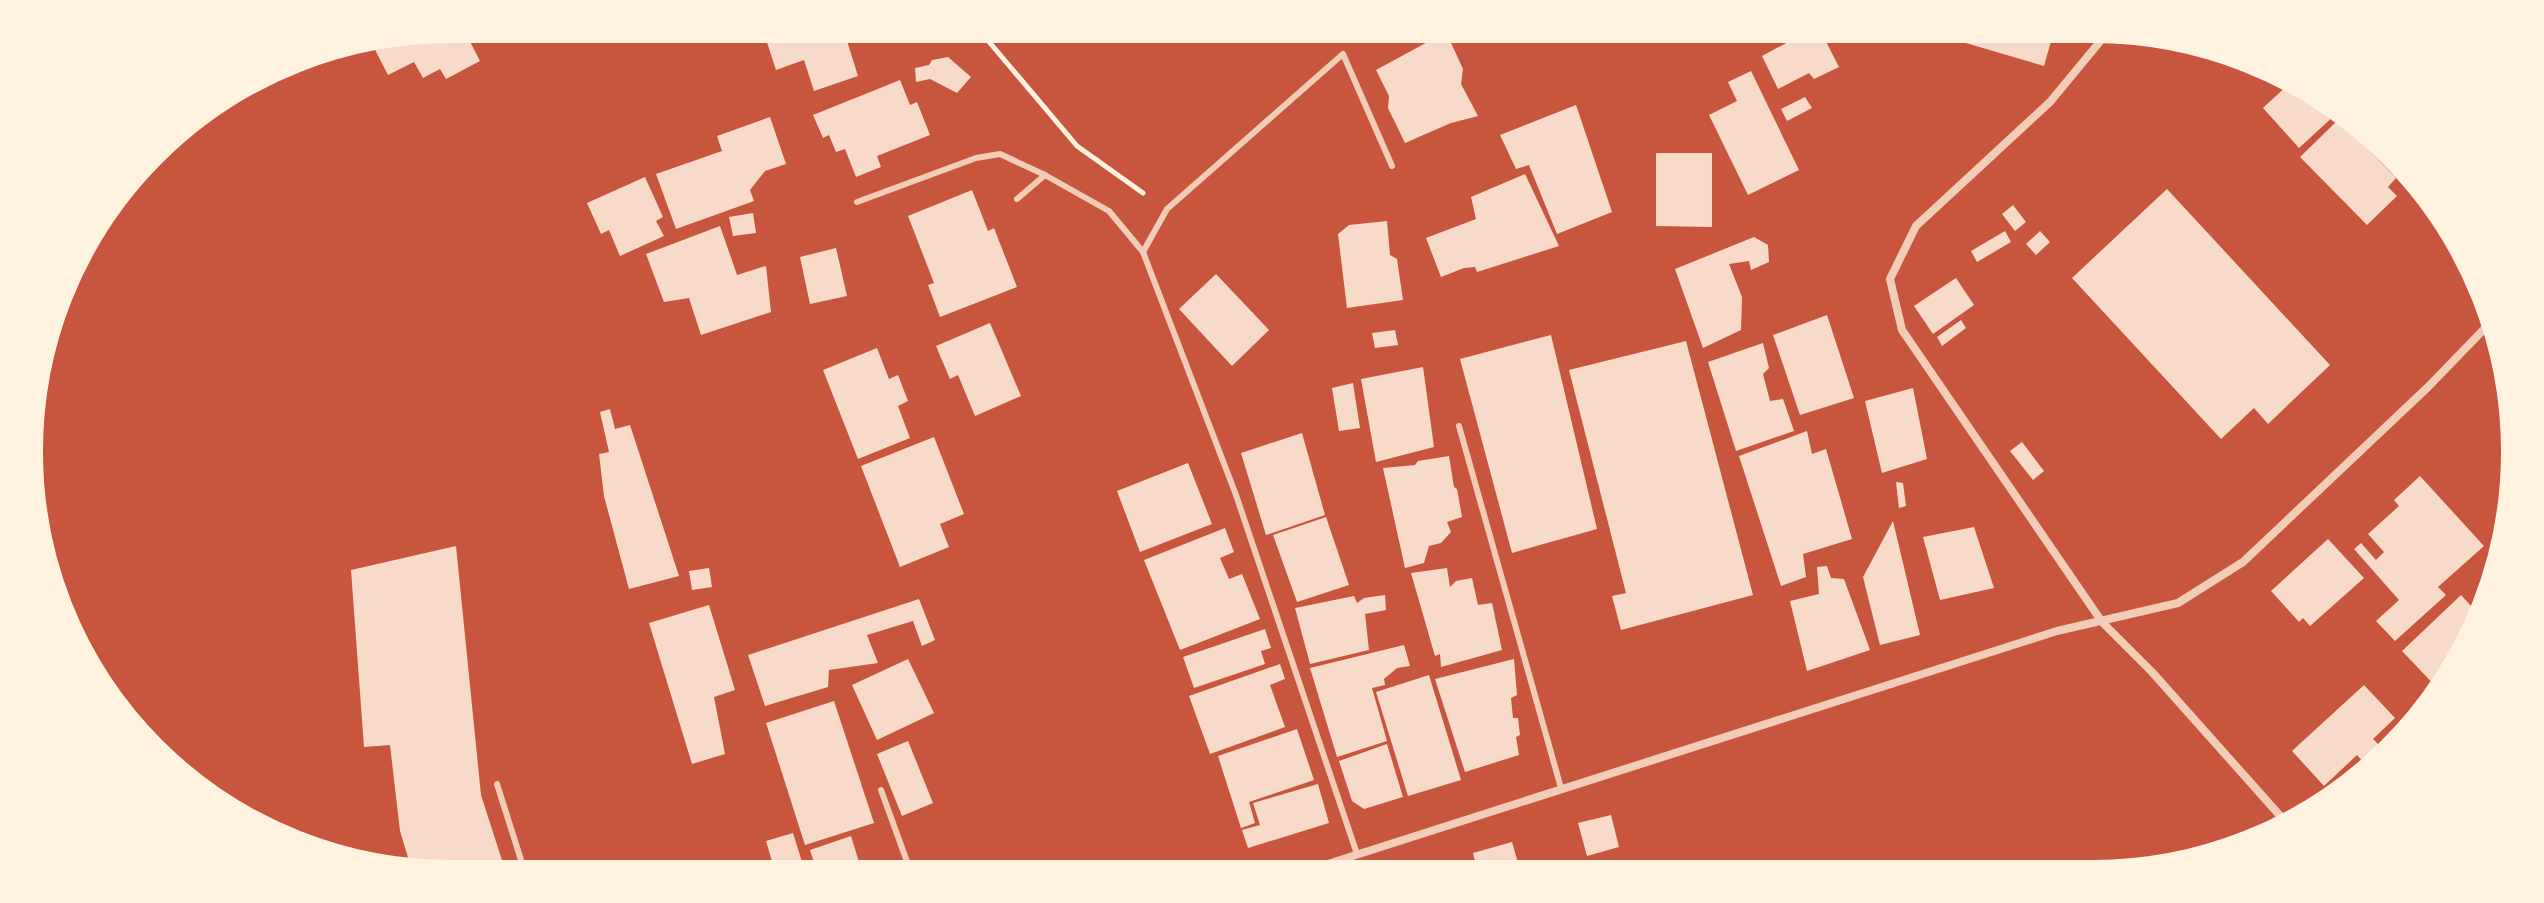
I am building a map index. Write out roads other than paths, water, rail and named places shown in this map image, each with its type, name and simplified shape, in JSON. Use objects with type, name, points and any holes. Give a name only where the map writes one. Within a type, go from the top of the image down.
[{"type":"street","points":[[2103,38],[2050,102],[1916,226],[1890,279],[1902,330],[2102,622],[2152,672],[2282,818]]},
{"type":"street","points":[[1331,865],[1561,788],[2057,631],[2178,603],[2243,562],[2428,387],[2486,327]]},
{"type":"lane","points":[[1143,252],[1167,209],[1343,54],[1392,166]]},
{"type":"lane","points":[[857,202],[976,158],[1000,154],[1109,211],[1143,252],[1236,495],[1357,854]]},
{"type":"lane","points":[[1017,199],[1045,175]]},
{"type":"lane","points":[[1459,426],[1561,788]]},
{"type":"lane","points":[[497,784],[523,865]]},
{"type":"lane","points":[[881,790],[908,865]]}]
